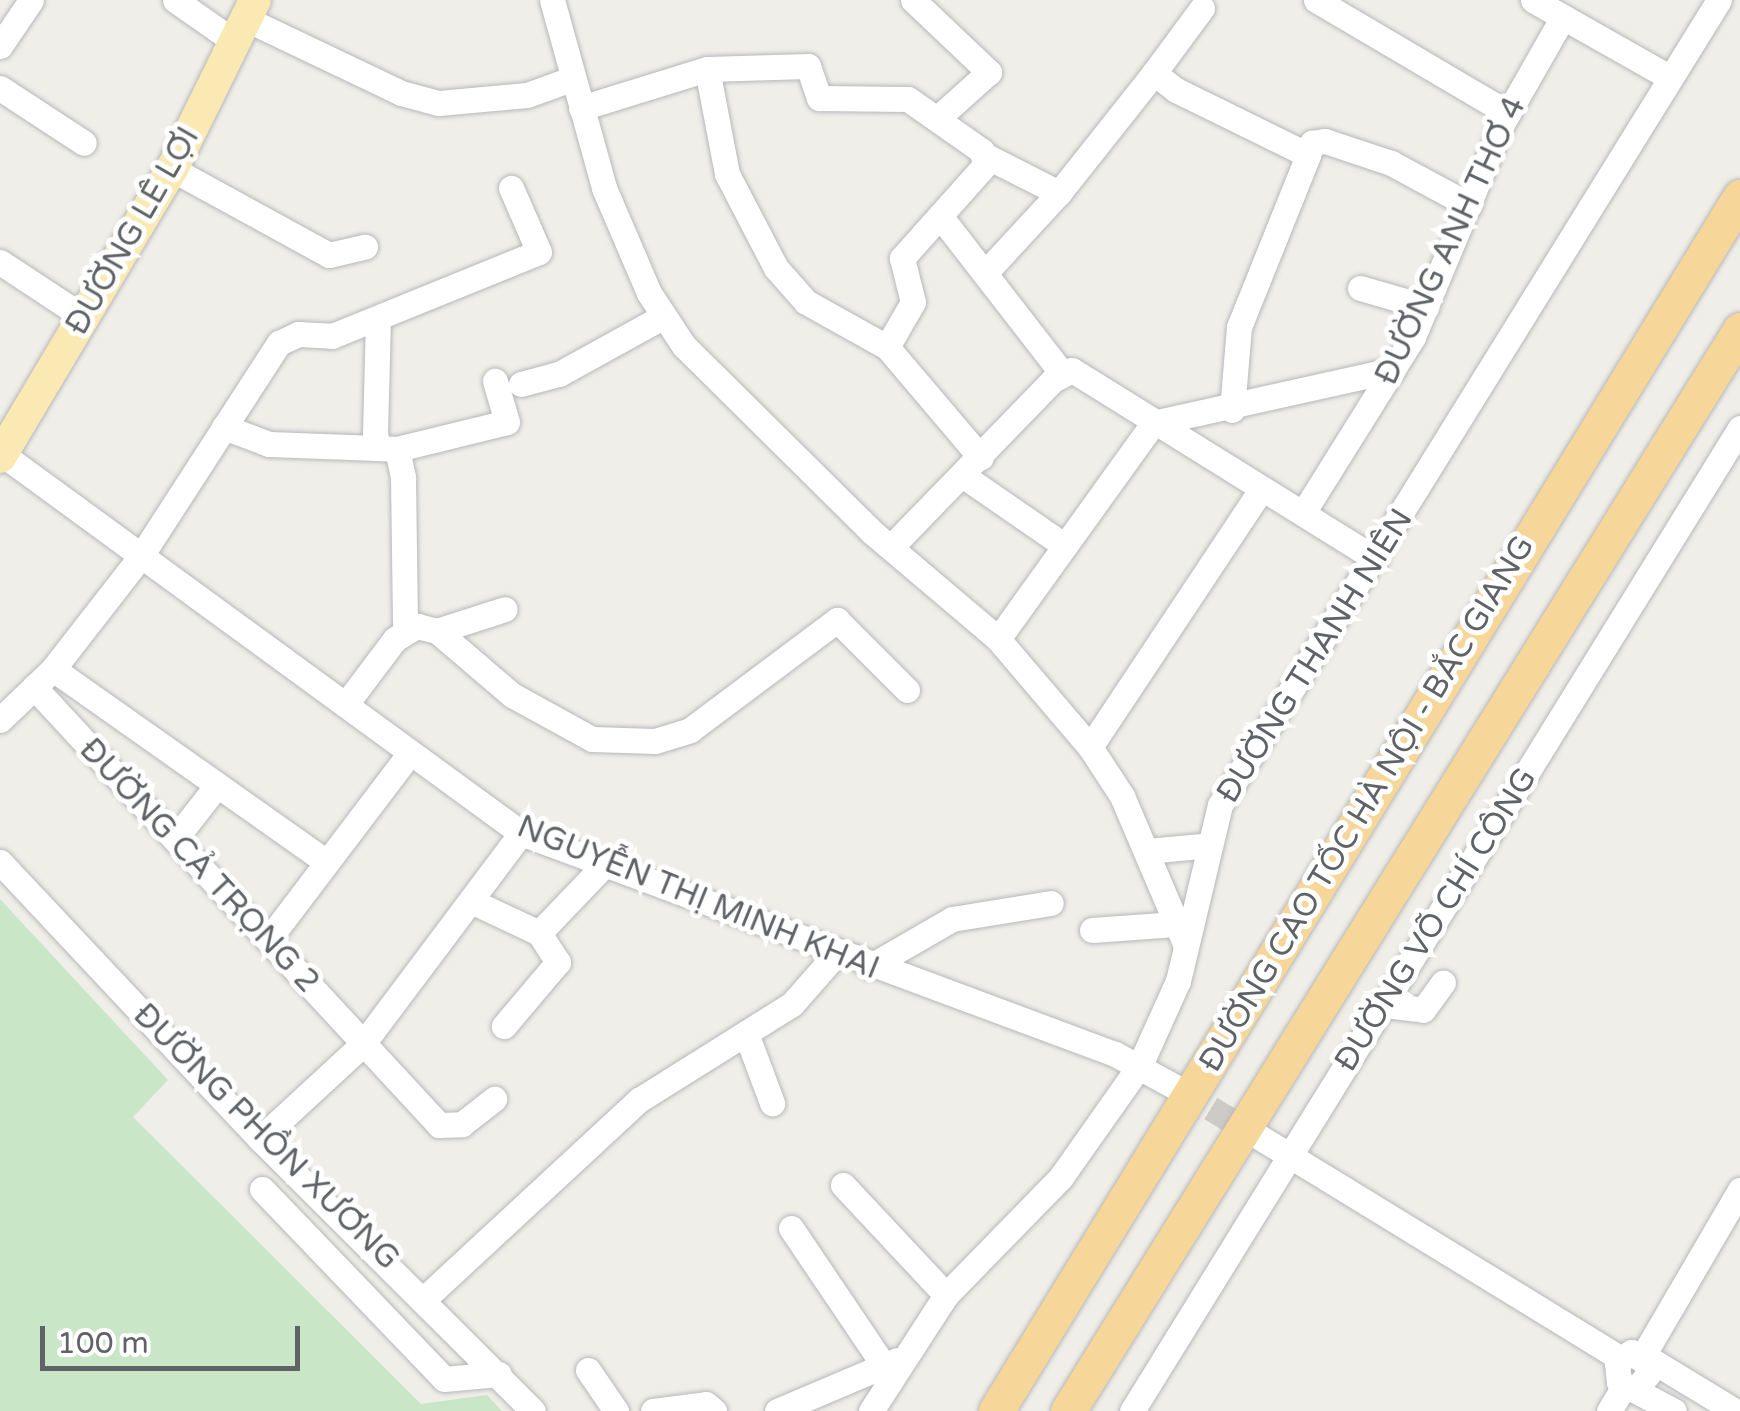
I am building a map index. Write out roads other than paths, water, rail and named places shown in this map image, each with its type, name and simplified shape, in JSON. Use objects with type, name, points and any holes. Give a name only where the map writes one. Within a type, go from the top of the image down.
[{"type":"highway","name":"ĐƯỜNG CAO TỐC HÀ NỘI - BẮC GIANG","points":[[996,1411],[1740,196]]},
{"type":"highway","name":"ĐƯỜNG CAO TỐC HÀ NỘI - BẮC GIANG","points":[[1068,1411],[1740,330]]},
{"type":"main road","name":"ĐƯỜNG LÊ LỢI","points":[[0,455],[172,170],[245,20]]},
{"type":"street","points":[[0,46],[31,0]]},
{"type":"street","points":[[175,0],[245,20],[401,93],[439,103],[527,96],[571,79]]},
{"type":"street","points":[[552,0],[604,188],[664,316],[730,397],[998,640],[1090,747],[1147,851],[1181,935],[1092,930]]},
{"type":"street","points":[[913,0],[990,72],[939,117]]},
{"type":"street","points":[[1316,0],[1508,113]]},
{"type":"street","points":[[1533,0],[1668,77]]},
{"type":"street","name":"ĐƯỜNG THANH NIÊN","points":[[871,1411],[893,1362],[946,1295],[1060,1177],[1140,1065],[1210,846],[1240,769],[1376,559],[1668,77],[1699,11],[1719,0]]},
{"type":"street","points":[[986,272],[1060,193],[1154,72],[1200,3]]},
{"type":"street","name":"ĐƯỜNG ANH THƠ 4","points":[[1304,512],[1392,370],[1426,307],[1508,113],[1563,17]]},
{"type":"street","points":[[580,108],[707,69],[808,66],[819,98],[893,94],[939,117],[986,156],[1048,194],[1060,193]]},
{"type":"street","points":[[707,69],[727,174],[765,251],[806,302],[887,347],[973,467],[1065,546]]},
{"type":"street","points":[[1154,72],[1214,115],[1308,155]]},
{"type":"street","points":[[0,88],[84,143]]},
{"type":"street","points":[[1232,410],[1239,327],[1312,143],[1324,141],[1390,163],[1469,206]]},
{"type":"street","points":[[887,347],[913,302],[902,258],[986,156]]},
{"type":"street","points":[[172,170],[329,255],[365,247]]},
{"type":"street","points":[[0,720],[44,678],[141,556],[224,427],[290,336],[318,341],[539,252],[510,188]]},
{"type":"street","points":[[940,216],[1062,373]]},
{"type":"street","points":[[0,262],[85,318]]},
{"type":"street","points":[[1360,288],[1426,307]]},
{"type":"street","points":[[224,427],[269,444],[387,449],[507,422],[508,382],[558,374],[664,316]]},
{"type":"street","points":[[346,704],[405,630],[378,319]]},
{"type":"street","points":[[998,640],[1153,423],[1232,410],[1392,370]]},
{"type":"street","points":[[892,546],[1062,373],[1085,373],[1153,423],[1376,559]]},
{"type":"street","name":"ĐƯỜNG VÕ CHÍ CÔNG","points":[[1132,1411],[1740,428]]},
{"type":"street","name":"NGUYỄN THỊ MINH KHAI","points":[[0,455],[522,833],[1140,1065],[1179,1089]]},
{"type":"street","points":[[1090,747],[1261,490]]},
{"type":"street","points":[[405,630],[437,631],[505,609]]},
{"type":"street","points":[[437,631],[512,694],[592,739],[655,742],[690,730],[837,620],[907,690]]},
{"type":"street","points":[[44,678],[325,862]]},
{"type":"street","name":"ĐƯỜNG CẢ TRỌNG 2","points":[[44,678],[175,839],[439,1124],[462,1124],[494,1098]]},
{"type":"street","points":[[268,940],[410,753]]},
{"type":"street","points":[[175,839],[214,789]]},
{"type":"street","points":[[260,1139],[362,1045],[522,833]]},
{"type":"street","points":[[1147,851],[1210,846]]},
{"type":"street","name":"ĐƯỜNG PHỒN XƯƠNG","points":[[0,862],[260,1139],[425,1298],[533,1411]]},
{"type":"street","points":[[539,933],[603,866]]},
{"type":"street","points":[[471,900],[539,933],[558,962],[556,972],[504,1026]]},
{"type":"street","points":[[868,966],[952,919],[1052,903]]},
{"type":"street","points":[[425,1298],[662,1080],[746,1036],[792,1004],[836,954]]},
{"type":"street","points":[[1384,1005],[1423,1010],[1444,982]]},
{"type":"street","points":[[746,1036],[772,1103]]},
{"type":"street","points":[[1256,1135],[1735,1411]]},
{"type":"street","points":[[844,1184],[946,1295]]},
{"type":"street","points":[[262,1189],[444,1380],[499,1374]]},
{"type":"street","points":[[1674,1411],[1630,1388],[1616,1376],[1638,1357],[1740,1190]]},
{"type":"street","points":[[777,1411],[893,1362],[791,1228]]},
{"type":"street","points":[[588,1370],[616,1411]]},
{"type":"street","points":[[1609,1411],[1630,1388]]},
{"type":"street","points":[[653,1411],[706,1404],[714,1411]]},
{"type":"tunnel","points":[[1179,1089],[1256,1135]]}]
